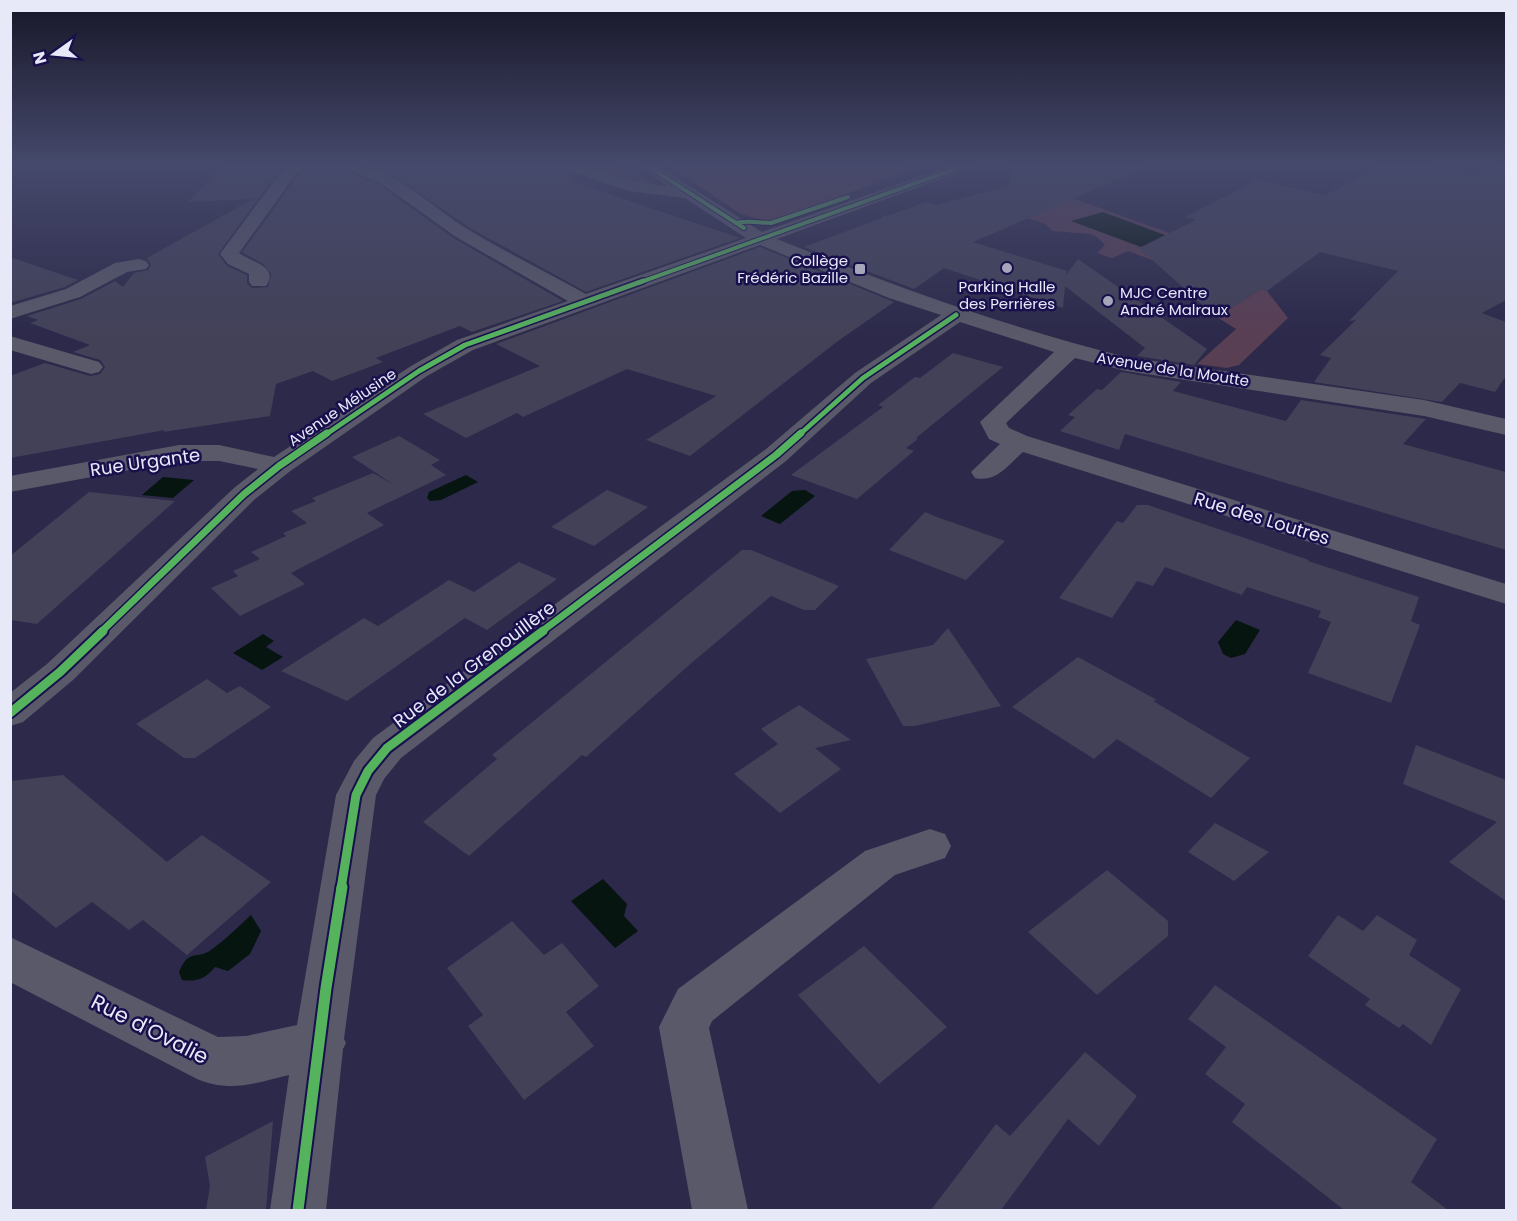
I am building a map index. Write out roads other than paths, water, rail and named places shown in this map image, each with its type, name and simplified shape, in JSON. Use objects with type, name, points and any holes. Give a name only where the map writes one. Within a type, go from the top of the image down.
[{"type":"street","points":[[252,222],[229,254],[235,260],[259,272],[259,282]]},
{"type":"street","points":[[446,222],[585,302]]},
{"type":"street","name":"Avenue de la Moutte","points":[[733,222],[759,239],[853,278],[956,315],[1070,350],[1126,364],[1424,408],[1506,427]]},
{"type":"street","name":"Avenue Mélusine","points":[[10,713],[60,672],[244,494],[279,466],[419,371],[457,350],[807,222]]},
{"type":"street","points":[[10,313],[73,292],[122,267],[139,265]]},
{"type":"street","name":"Rue de la Grenouillère","points":[[298,1210],[321,1043],[326,988],[356,795],[368,771],[387,748],[776,455],[863,378],[956,315]]},
{"type":"street","points":[[10,343],[91,367]]},
{"type":"street","name":"Rue des Loutres","points":[[1070,350],[993,422],[998,433],[1506,594]]},
{"type":"street","points":[[985,472],[1018,441]]},
{"type":"street","name":"Rue Urgante","points":[[10,484],[179,453],[219,453],[279,466]]},
{"type":"street","points":[[720,1210],[684,1027],[695,1005],[880,863],[930,846]]},
{"type":"street","name":"Rue d'Ovalie","points":[[14,964],[214,1062],[246,1061],[321,1043]]},
{"type":"place","name":"Parking Halle des Perrières","points":[[1007,268]]},
{"type":"place","name":"Collège Frédéric Bazille","points":[[860,269]]},
{"type":"place","name":"MJC Centre André Malraux","points":[[1108,301]]}]
